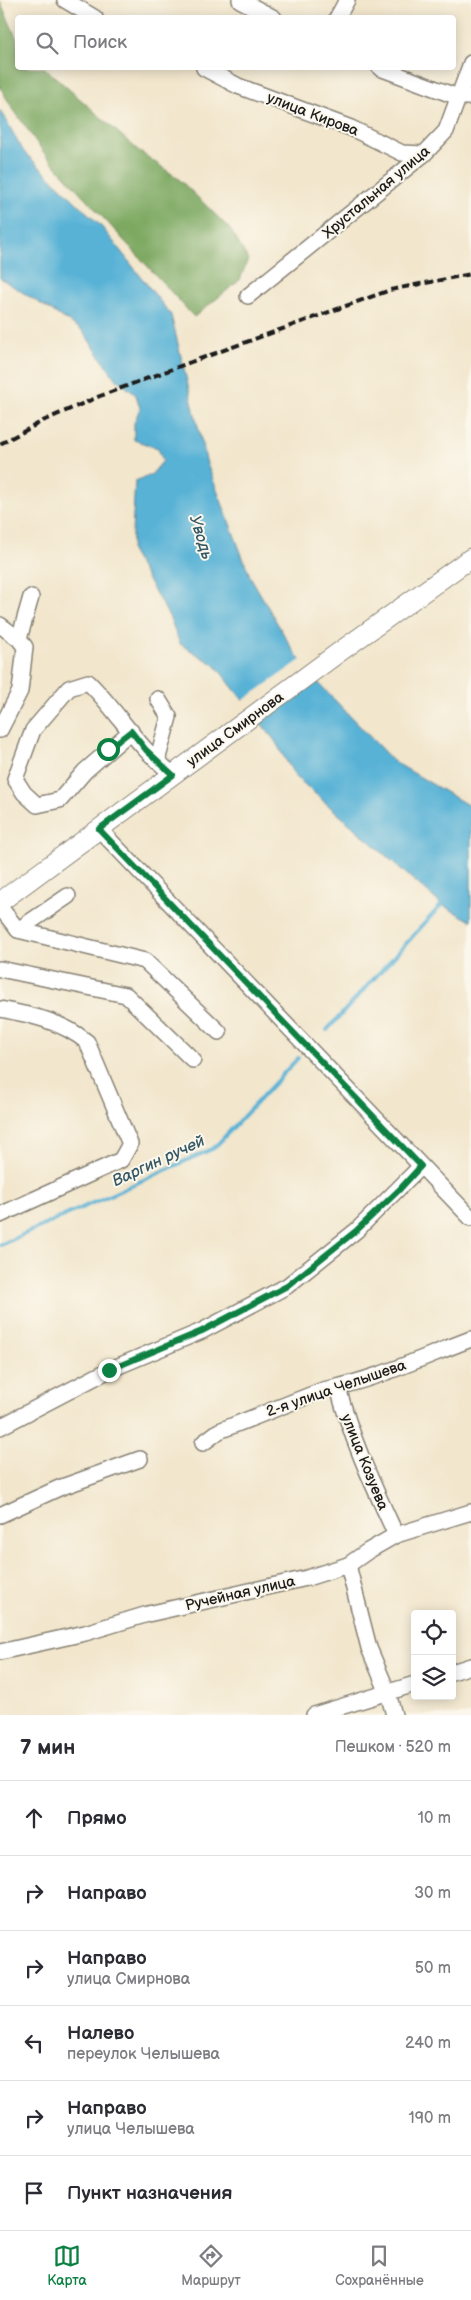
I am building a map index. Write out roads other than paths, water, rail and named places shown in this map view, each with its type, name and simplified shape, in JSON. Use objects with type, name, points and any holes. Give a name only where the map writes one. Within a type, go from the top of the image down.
[{"type":"main road","name":"улица Смирнова","points":[[0,902],[338,652],[471,558]]},
{"type":"street","points":[[65,0],[90,15]]},
{"type":"street","points":[[339,15],[348,0]]},
{"type":"street","points":[[249,2],[269,15]]},
{"type":"street","name":"Хрустальная улица","points":[[248,296],[424,154],[446,132],[464,97],[471,63]]},
{"type":"street","name":"улица Кирова","points":[[208,70],[238,86],[352,128],[402,153],[424,154]]},
{"type":"street","points":[[386,70],[464,97]]},
{"type":"street","points":[[19,639],[31,596]]},
{"type":"street","points":[[0,625],[19,639],[25,647],[20,691],[4,712],[0,730]]},
{"type":"street","points":[[131,731],[85,771],[60,800],[38,805],[24,793],[15,779],[33,730],[69,688],[88,682],[131,731],[157,761],[173,775]]},
{"type":"street","points":[[157,761],[169,717],[158,699]]},
{"type":"street","points":[[99,829],[421,1166],[469,1213]]},
{"type":"street","points":[[18,930],[68,896]]},
{"type":"street","points":[[0,907],[18,930],[145,960],[219,1032]]},
{"type":"street","points":[[0,970],[126,995],[193,1060]]},
{"type":"street","points":[[0,1009],[42,1017],[76,1033],[87,1042],[130,1144],[121,1160],[0,1215]]},
{"type":"street","points":[[0,1427],[109,1370],[202,1331],[287,1286],[357,1230],[421,1166]]},
{"type":"street","name":"2-я улица Челышева","points":[[203,1443],[219,1431],[323,1390],[338,1388],[471,1339]]},
{"type":"street","name":"улица Козуева","points":[[338,1388],[345,1416],[363,1462],[396,1535]]},
{"type":"street","points":[[0,1515],[59,1488],[140,1459]]},
{"type":"street","name":"Ручейная улица","points":[[0,1652],[85,1633],[148,1614],[307,1578],[348,1565],[396,1535],[471,1512]]},
{"type":"street","points":[[348,1565],[369,1648],[388,1693],[394,1715]]},
{"type":"street","points":[[456,1671],[471,1666]]},
{"type":"street","points":[[314,1715],[411,1685]]},
{"type":"water","name":"Уводь","points":[[0,110],[24,152],[101,226],[171,315],[207,464],[250,576],[291,647],[310,674],[393,761],[471,807],[471,921],[442,905],[295,776],[275,741],[215,665],[180,644],[170,618],[131,551],[135,481],[151,475],[163,461],[158,448],[134,440],[134,423],[140,408],[136,395],[114,377],[82,330],[0,278]]},
{"type":"waterway","name":"Варгин ручей","points":[[327,1030],[444,902]]},
{"type":"waterway","name":"Варгин ручей","points":[[0,1245],[214,1148],[298,1058]]},
{"type":"railway","points":[[0,444],[45,420],[100,396],[390,290],[471,274]]}]
